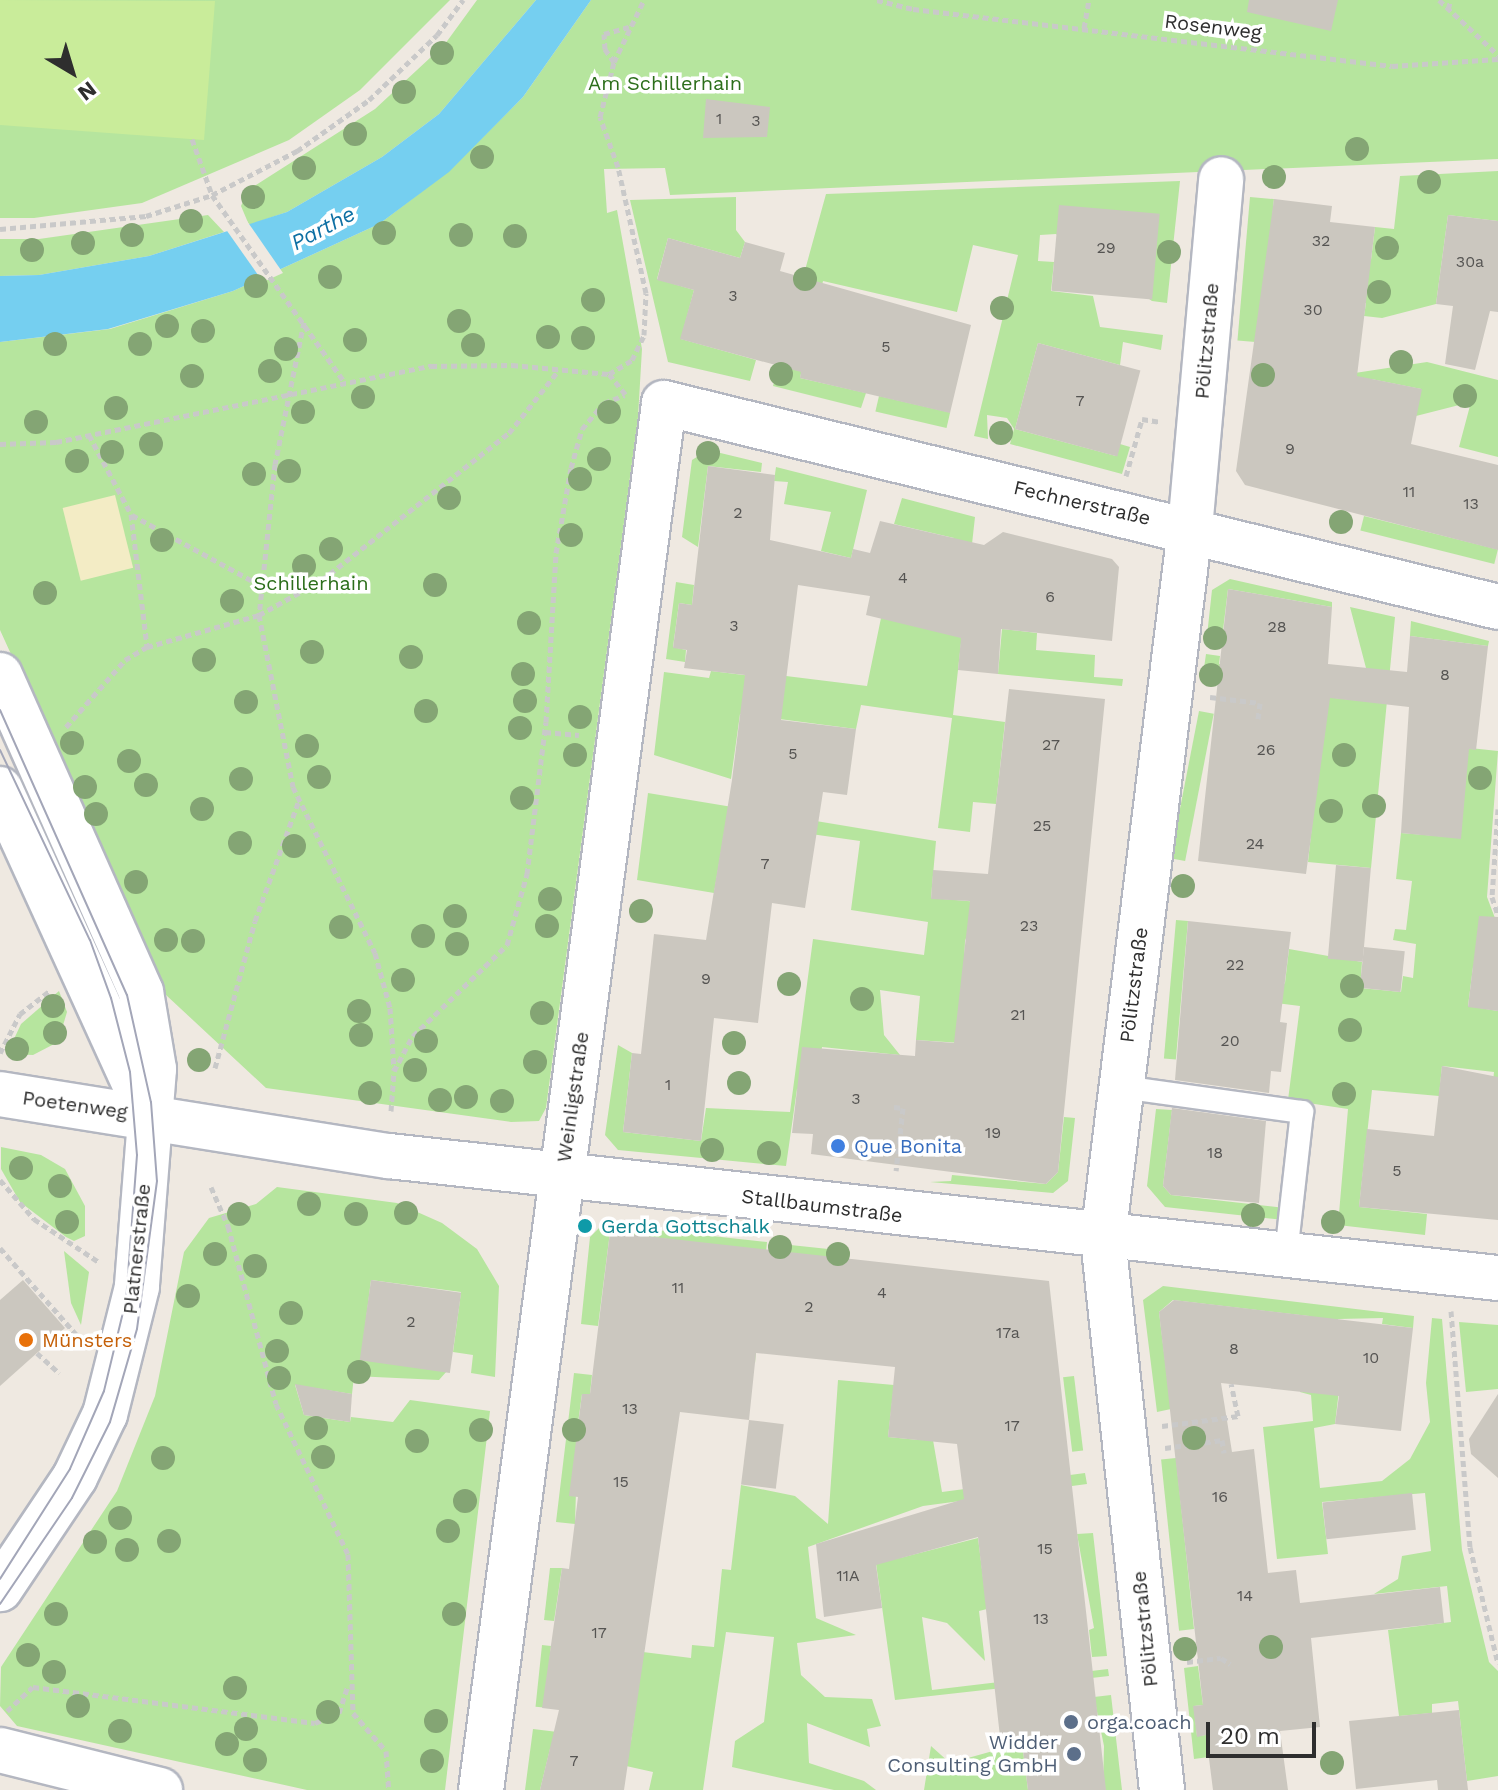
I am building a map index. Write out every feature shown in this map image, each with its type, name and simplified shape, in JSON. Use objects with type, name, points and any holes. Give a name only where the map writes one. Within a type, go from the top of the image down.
[{"type":"street","name":"Pölitzstraße","points":[[1162,1790],[1103,1238],[1190,529],[1221,179]]},
{"type":"street","name":"Fechnerstraße","points":[[645,399],[1190,529],[1498,607]]},
{"type":"street","name":"Weinligstraße","points":[[481,1790],[562,1175],[645,399]]},
{"type":"street","name":"Platnerstraße","points":[[0,675],[141,992],[154,1069],[137,1287],[113,1385],[92,1444],[0,1589]]},
{"type":"street","name":"Platnerstraße","points":[[0,789],[149,1116]]},
{"type":"street","name":"Poetenweg","points":[[0,1094],[149,1116]]},
{"type":"street","name":"Stallbaumstraße","points":[[149,1116],[217,1133],[562,1175],[1103,1238],[1286,1254],[1498,1278]]},
{"type":"street","points":[[0,1750],[160,1790]]},
{"type":"lane","points":[[1122,1087],[1302,1112],[1286,1254]]},
{"type":"path","points":[[0,229],[146,216],[212,195],[297,151],[369,100],[437,35],[463,0]]},
{"type":"path","points":[[609,374],[632,360],[644,335],[646,293],[621,198],[618,167],[600,117],[614,62],[644,0]]},
{"type":"path","name":"Rosenweg","points":[[877,0],[913,9],[1392,66],[1498,57]]},
{"type":"path","points":[[1084,28],[1089,0]]},
{"type":"path","points":[[1439,0],[1498,57]]},
{"type":"path","points":[[1448,9],[1451,0]]},
{"type":"path","points":[[614,62],[605,49],[604,34],[629,27]]},
{"type":"path","points":[[192,139],[212,195],[343,380]]},
{"type":"path","points":[[304,322],[292,397],[275,464],[258,584],[259,615],[275,713],[298,802],[375,953],[390,1008],[394,1071],[391,1111]]},
{"type":"path","points":[[0,444],[89,435],[292,397],[343,380],[431,366],[560,369],[609,374],[645,399]]},
{"type":"path","points":[[62,733],[115,671],[147,647],[259,615],[333,572],[509,433],[560,369]]},
{"type":"path","points":[[394,1071],[413,1036],[507,945],[527,874],[546,722],[556,553],[571,468],[582,429],[604,403],[645,399]]},
{"type":"path","points":[[1124,480],[1142,419],[1163,422]]},
{"type":"path","points":[[89,435],[131,514],[147,647]]},
{"type":"path","points":[[131,514],[258,584]]},
{"type":"path","points":[[1201,696],[1260,703],[1258,719]]},
{"type":"path","points":[[215,1068],[255,921],[298,802]]},
{"type":"path","points":[[1498,809],[1492,884],[1498,915]]},
{"type":"path","points":[[0,1053],[20,1014],[55,987]]},
{"type":"path","points":[[894,1107],[903,1108],[896,1184]]},
{"type":"path","points":[[0,1180],[34,1219],[137,1287]]},
{"type":"path","points":[[211,1187],[228,1226],[276,1404],[348,1554],[353,1713],[386,1751],[389,1790]]},
{"type":"path","points":[[0,1248],[84,1342]]},
{"type":"path","points":[[1455,1274],[1449,1321],[1470,1547],[1498,1664]]},
{"type":"path","points":[[37,1353],[59,1373]]},
{"type":"path","points":[[1153,1428],[1238,1416],[1231,1384]]},
{"type":"path","points":[[1155,1449],[1222,1440],[1224,1453]]},
{"type":"path","points":[[1178,1663],[1221,1658],[1230,1664]]},
{"type":"path","points":[[1,1717],[33,1687],[315,1723],[339,1713],[350,1681]]},
{"type":"green space","points":[[0,0],[450,0],[360,90],[289,140],[142,203],[34,218],[0,218]]},
{"type":"green space","points":[[0,0],[215,1],[204,140],[0,125]]},
{"type":"green space","points":[[477,0],[536,0],[439,114],[382,157],[287,212],[249,225],[241,206],[248,190],[375,109],[445,44]]},
{"type":"green space","name":"Schillerhain","points":[[591,0],[1498,0],[1498,159],[670,195],[665,168],[604,169],[607,213],[617,210],[642,349],[638,417],[546,1108],[539,1121],[511,1122],[266,1088],[166,995],[0,630],[0,342],[110,329],[233,291],[379,224],[449,171],[523,97]]},
{"type":"green space","points":[[1498,171],[1498,221],[1448,215],[1436,304],[1382,318],[1364,316],[1366,303],[1332,299],[1371,260],[1375,227],[1394,229],[1400,176]]},
{"type":"green space","points":[[1180,181],[1167,303],[1152,301],[1056,234],[1040,235],[1038,261],[1054,262],[1051,291],[1093,296],[1100,327],[1163,335],[1161,350],[1123,342],[1120,365],[1038,343],[1015,429],[1116,456],[1120,444],[1130,447],[1122,474],[1010,444],[1014,429],[1007,418],[987,415],[988,439],[974,436],[1018,255],[973,245],[957,312],[823,281],[800,378],[866,393],[861,408],[773,386],[826,194]]},
{"type":"green space","points":[[736,197],[736,230],[745,242],[740,258],[668,238],[657,279],[694,290],[681,339],[756,360],[750,381],[668,362],[630,200]]},
{"type":"green space","points":[[1250,197],[1274,199],[1261,343],[1237,340]]},
{"type":"green space","points":[[208,215],[224,232],[149,256],[39,275],[0,276],[0,239],[39,239]]},
{"type":"green space","points":[[1427,362],[1498,380],[1498,457],[1459,447],[1471,402],[1416,416],[1421,389],[1371,379],[1351,493],[1322,378]]},
{"type":"green space","points":[[879,396],[950,412],[947,428],[875,412]]},
{"type":"green space","points":[[708,450],[762,463],[761,472],[708,466],[698,547],[682,537],[692,460]]},
{"type":"green space","points":[[776,467],[867,490],[851,558],[821,551],[831,512],[784,504],[788,482],[774,481]]},
{"type":"green space","points":[[902,498],[975,517],[953,715],[1005,722],[996,804],[973,802],[970,832],[938,828],[952,718],[861,705],[856,729],[740,714],[731,779],[654,755],[664,672],[709,678],[711,671],[785,680],[786,676],[867,686],[881,618],[954,538],[894,524]]},
{"type":"green space","points":[[1364,516],[1498,549],[1494,564],[1360,531]]},
{"type":"green space","points":[[1230,579],[1332,602],[1332,607],[1228,589],[1221,647],[1206,645],[1212,590]]},
{"type":"green space","points":[[676,582],[694,585],[692,605],[679,603],[673,647],[686,650],[685,662],[666,659]]},
{"type":"green space","points":[[1350,607],[1395,617],[1371,868],[1308,862],[1326,697],[1362,701],[1366,668]]},
{"type":"green space","points":[[1411,621],[1489,641],[1488,646],[1410,636]]},
{"type":"green space","points":[[1002,629],[1037,633],[1036,650],[1095,655],[1094,677],[1123,679],[1122,686],[998,674]]},
{"type":"green space","points":[[1206,654],[1220,656],[1219,664],[1326,676],[1324,697],[1202,682]]},
{"type":"green space","points":[[1199,711],[1214,714],[1185,861],[1170,858]]},
{"type":"green space","points":[[1442,745],[1498,751],[1487,897],[1498,926],[1498,969],[1473,967],[1468,1006],[1498,1011],[1498,1130],[1488,1129],[1494,1072],[1442,1066],[1439,1096],[1372,1090],[1359,1207],[1427,1214],[1425,1235],[1338,1225],[1348,1109],[1288,1100],[1300,1006],[1267,1002],[1285,983],[1289,949],[1362,962],[1360,988],[1401,992],[1403,976],[1413,978],[1416,944],[1393,940],[1395,929],[1406,930],[1412,881],[1396,879],[1401,833],[1461,838]]},
{"type":"green space","points":[[648,793],[936,841],[931,898],[979,902],[965,941],[961,1043],[916,1040],[920,996],[880,990],[884,1035],[900,1055],[822,1047],[817,1091],[797,1089],[786,1166],[618,1150],[605,1135],[618,1045],[632,1053],[623,1132],[701,1141],[706,1108],[790,1112],[813,939],[924,955],[928,922],[851,910],[860,841],[726,822],[714,893],[637,880]]},
{"type":"green space","points":[[1176,920],[1188,921],[1176,1060],[1164,1058]]},
{"type":"green space","points":[[59,991],[67,1012],[58,1042],[33,1055],[7,1054],[21,1024]]},
{"type":"green space","points":[[1156,1109],[1172,1110],[1163,1186],[1171,1195],[1285,1208],[1284,1220],[1165,1207],[1147,1186]]},
{"type":"green space","points":[[1064,1117],[1075,1118],[1068,1181],[1053,1193],[930,1182],[951,1181],[952,1175],[1046,1184],[1058,1172]]},
{"type":"green space","points":[[1,1147],[41,1155],[65,1169],[85,1206],[85,1236],[74,1241],[66,1237],[20,1202],[1,1169]]},
{"type":"green space","points":[[277,1187],[397,1203],[442,1223],[477,1249],[499,1286],[495,1377],[471,1373],[473,1355],[453,1352],[461,1292],[371,1280],[361,1359],[447,1371],[439,1380],[354,1376],[352,1394],[295,1385],[304,1415],[350,1422],[351,1417],[393,1422],[410,1400],[490,1411],[445,1790],[307,1790],[17,1726],[0,1706],[1,1667],[117,1491],[155,1396],[184,1252],[209,1218],[256,1204]]},
{"type":"green space","points":[[612,1225],[767,1242],[755,1363],[757,1250],[610,1232],[598,1326],[581,1324],[590,1237],[600,1227]]},
{"type":"green space","points":[[781,1244],[850,1251],[849,1259],[780,1252]]},
{"type":"green space","points":[[64,1251],[89,1272],[81,1325],[71,1303]]},
{"type":"green space","points":[[1163,1286],[1414,1316],[1413,1328],[1382,1324],[1383,1318],[1338,1319],[1330,1388],[1339,1390],[1335,1424],[1314,1428],[1320,1488],[1382,1481],[1410,1459],[1430,1422],[1426,1383],[1432,1318],[1442,1319],[1462,1550],[1489,1662],[1498,1671],[1498,1776],[1467,1781],[1458,1701],[1432,1704],[1432,1713],[1399,1716],[1388,1630],[1451,1622],[1447,1586],[1374,1594],[1398,1579],[1402,1556],[1431,1551],[1425,1493],[1322,1502],[1328,1554],[1277,1559],[1263,1427],[1313,1421],[1311,1395],[1300,1392],[1309,1316],[1173,1300],[1159,1312],[1171,1409],[1157,1412],[1143,1300]]},
{"type":"green space","points":[[1459,1322],[1498,1325],[1498,1389],[1466,1392]]},
{"type":"green space","points":[[574,1373],[592,1375],[590,1394],[582,1394],[578,1423],[575,1524],[556,1522]]},
{"type":"green space","points":[[1074,1376],[1083,1450],[1072,1452],[1063,1377]]},
{"type":"green space","points":[[838,1380],[894,1385],[888,1437],[919,1440],[924,1388],[942,1492],[1085,1473],[1087,1484],[923,1506],[808,1547],[816,1618],[856,1635],[797,1643],[801,1675],[825,1697],[872,1699],[881,1726],[867,1729],[870,1747],[807,1723],[809,1763],[864,1781],[876,1790],[834,1790],[732,1767],[735,1741],[764,1722],[774,1637],[726,1632],[703,1790],[649,1790],[653,1772],[550,1749],[540,1790],[525,1790],[533,1729],[631,1741],[643,1652],[691,1658],[692,1645],[714,1647],[722,1569],[731,1570],[741,1485],[795,1496],[828,1524]]},
{"type":"green space","points":[[1176,1458],[1194,1629],[1179,1631],[1161,1460]]},
{"type":"green space","points":[[1093,1533],[1107,1656],[1092,1657],[1089,1630],[1094,1628],[1077,1534]]},
{"type":"green space","points":[[978,1538],[987,1609],[979,1611],[985,1661],[947,1623],[922,1617],[932,1690],[1108,1669],[1109,1676],[895,1700],[873,1542],[900,1558]]},
{"type":"green space","points":[[550,1568],[562,1568],[554,1621],[544,1620]]},
{"type":"green space","points":[[542,1645],[551,1646],[544,1708],[536,1707]]},
{"type":"green space","points":[[1198,1666],[1203,1705],[1194,1706],[1197,1736],[1206,1735],[1209,1757],[1194,1759],[1184,1668]]},
{"type":"green space","points":[[1111,1695],[1122,1790],[1103,1790],[1104,1746],[1094,1697]]},
{"type":"green space","points":[[1022,1743],[1028,1790],[924,1790],[931,1746],[950,1763]]},
{"type":"sand","points":[[115,495],[133,568],[81,581],[63,508]]},
{"type":"water","name":"Parthe","points":[[536,0],[591,0],[523,97],[449,172],[379,224],[233,291],[108,329],[0,342],[0,276],[39,275],[149,256],[287,212],[382,157],[439,114]]},
{"type":"pier","points":[[247,221],[283,273],[263,282],[225,228]]},
{"type":"building","points":[[1249,0],[1338,0],[1331,31],[1247,12]]},
{"type":"building","points":[[706,99],[770,107],[767,137],[703,138]]},
{"type":"building","points":[[1274,199],[1332,206],[1330,222],[1375,227],[1357,376],[1422,389],[1411,444],[1498,465],[1498,550],[1245,485],[1236,471]]},
{"type":"building","points":[[1059,205],[1160,214],[1152,299],[1052,291]]},
{"type":"building","points":[[1448,215],[1498,221],[1498,312],[1490,311],[1475,370],[1445,364],[1453,306],[1436,304]]},
{"type":"building","points":[[668,238],[740,258],[745,242],[785,253],[780,271],[971,325],[950,413],[800,378],[801,372],[680,339],[694,290],[657,280]]},
{"type":"building","points":[[1038,343],[1140,370],[1117,456],[1015,429]]},
{"type":"building","points":[[708,466],[775,475],[770,540],[851,558],[853,549],[870,553],[880,521],[984,545],[1003,532],[1112,559],[1119,567],[1112,641],[1001,629],[998,674],[958,670],[961,638],[866,615],[870,596],[798,585],[781,720],[856,729],[847,795],[823,792],[805,908],[772,903],[758,1023],[714,1018],[701,1141],[623,1132],[632,1053],[641,1054],[654,934],[706,940],[732,780],[745,675],[684,668],[687,650],[673,648],[679,603],[692,605]]},
{"type":"building","points":[[1228,589],[1332,607],[1328,664],[1407,672],[1410,636],[1488,646],[1476,750],[1469,749],[1461,839],[1401,833],[1409,707],[1330,698],[1306,874],[1198,861]]},
{"type":"building","points":[[1009,689],[1105,699],[1058,1172],[1046,1184],[811,1154],[813,1134],[792,1133],[802,1047],[915,1056],[916,1040],[954,1043],[970,901],[931,899],[933,870],[988,874]]},
{"type":"building","points":[[1336,865],[1371,868],[1363,962],[1328,959]]},
{"type":"building","points":[[1479,916],[1498,917],[1498,1011],[1468,1007]]},
{"type":"building","points":[[1188,921],[1291,932],[1280,1022],[1287,1023],[1281,1072],[1271,1071],[1269,1093],[1175,1080]]},
{"type":"building","points":[[1364,947],[1405,951],[1400,992],[1360,988]]},
{"type":"building","points":[[1442,1066],[1498,1077],[1498,1220],[1359,1207],[1367,1129],[1434,1136]]},
{"type":"building","points":[[1172,1108],[1266,1121],[1259,1203],[1171,1195],[1163,1186]]},
{"type":"building","points":[[610,1232],[1049,1281],[1106,1790],[1028,1790],[1022,1743],[1001,1746],[978,1537],[876,1565],[882,1608],[824,1617],[816,1544],[964,1499],[957,1444],[888,1437],[895,1367],[756,1353],[749,1420],[680,1412],[624,1790],[540,1790],[559,1710],[542,1708],[562,1568],[569,1569],[578,1497],[569,1496],[582,1394],[590,1394]]},
{"type":"building","name":"Münsters","points":[[23,1280],[65,1328],[0,1386],[0,1300]]},
{"type":"building","points":[[371,1280],[461,1293],[450,1373],[360,1360]]},
{"type":"building","points":[[1174,1300],[1413,1328],[1401,1431],[1335,1424],[1339,1396],[1221,1383],[1232,1452],[1254,1449],[1268,1573],[1296,1570],[1300,1603],[1440,1587],[1444,1623],[1311,1638],[1320,1727],[1280,1731],[1288,1790],[1213,1790],[1206,1735],[1197,1737],[1193,1706],[1203,1705],[1159,1312]]},
{"type":"building","points":[[295,1384],[352,1394],[350,1422],[304,1415]]},
{"type":"building","points":[[1498,1394],[1498,1478],[1471,1454],[1469,1439]]},
{"type":"building","points":[[749,1420],[784,1424],[776,1489],[741,1485]]},
{"type":"building","points":[[1412,1493],[1416,1530],[1326,1539],[1322,1502]]},
{"type":"building","points":[[1459,1710],[1468,1790],[1438,1790],[1437,1780],[1356,1789],[1349,1721]]},
{"type":"tram line","points":[[0,710],[127,995],[151,1102],[157,1181],[137,1329],[110,1422],[72,1498],[0,1604]]},
{"type":"tram line","points":[[0,750],[90,940],[111,998],[130,1072],[137,1155],[126,1300],[104,1391],[70,1469],[0,1579]]},
{"type":"place","name":"Que Bonita","points":[[838,1146]]},
{"type":"place","name":"Gerda Gottschalk","points":[[585,1226]]},
{"type":"place","name":"Münsters","points":[[26,1340]]},
{"type":"place","name":"orga.coach","points":[[1071,1722]]},
{"type":"place","name":"Widder Consulting GmbH","points":[[1074,1754]]},
{"type":"park label","name":"Am Schillerhain","points":[[665,83]]}]
